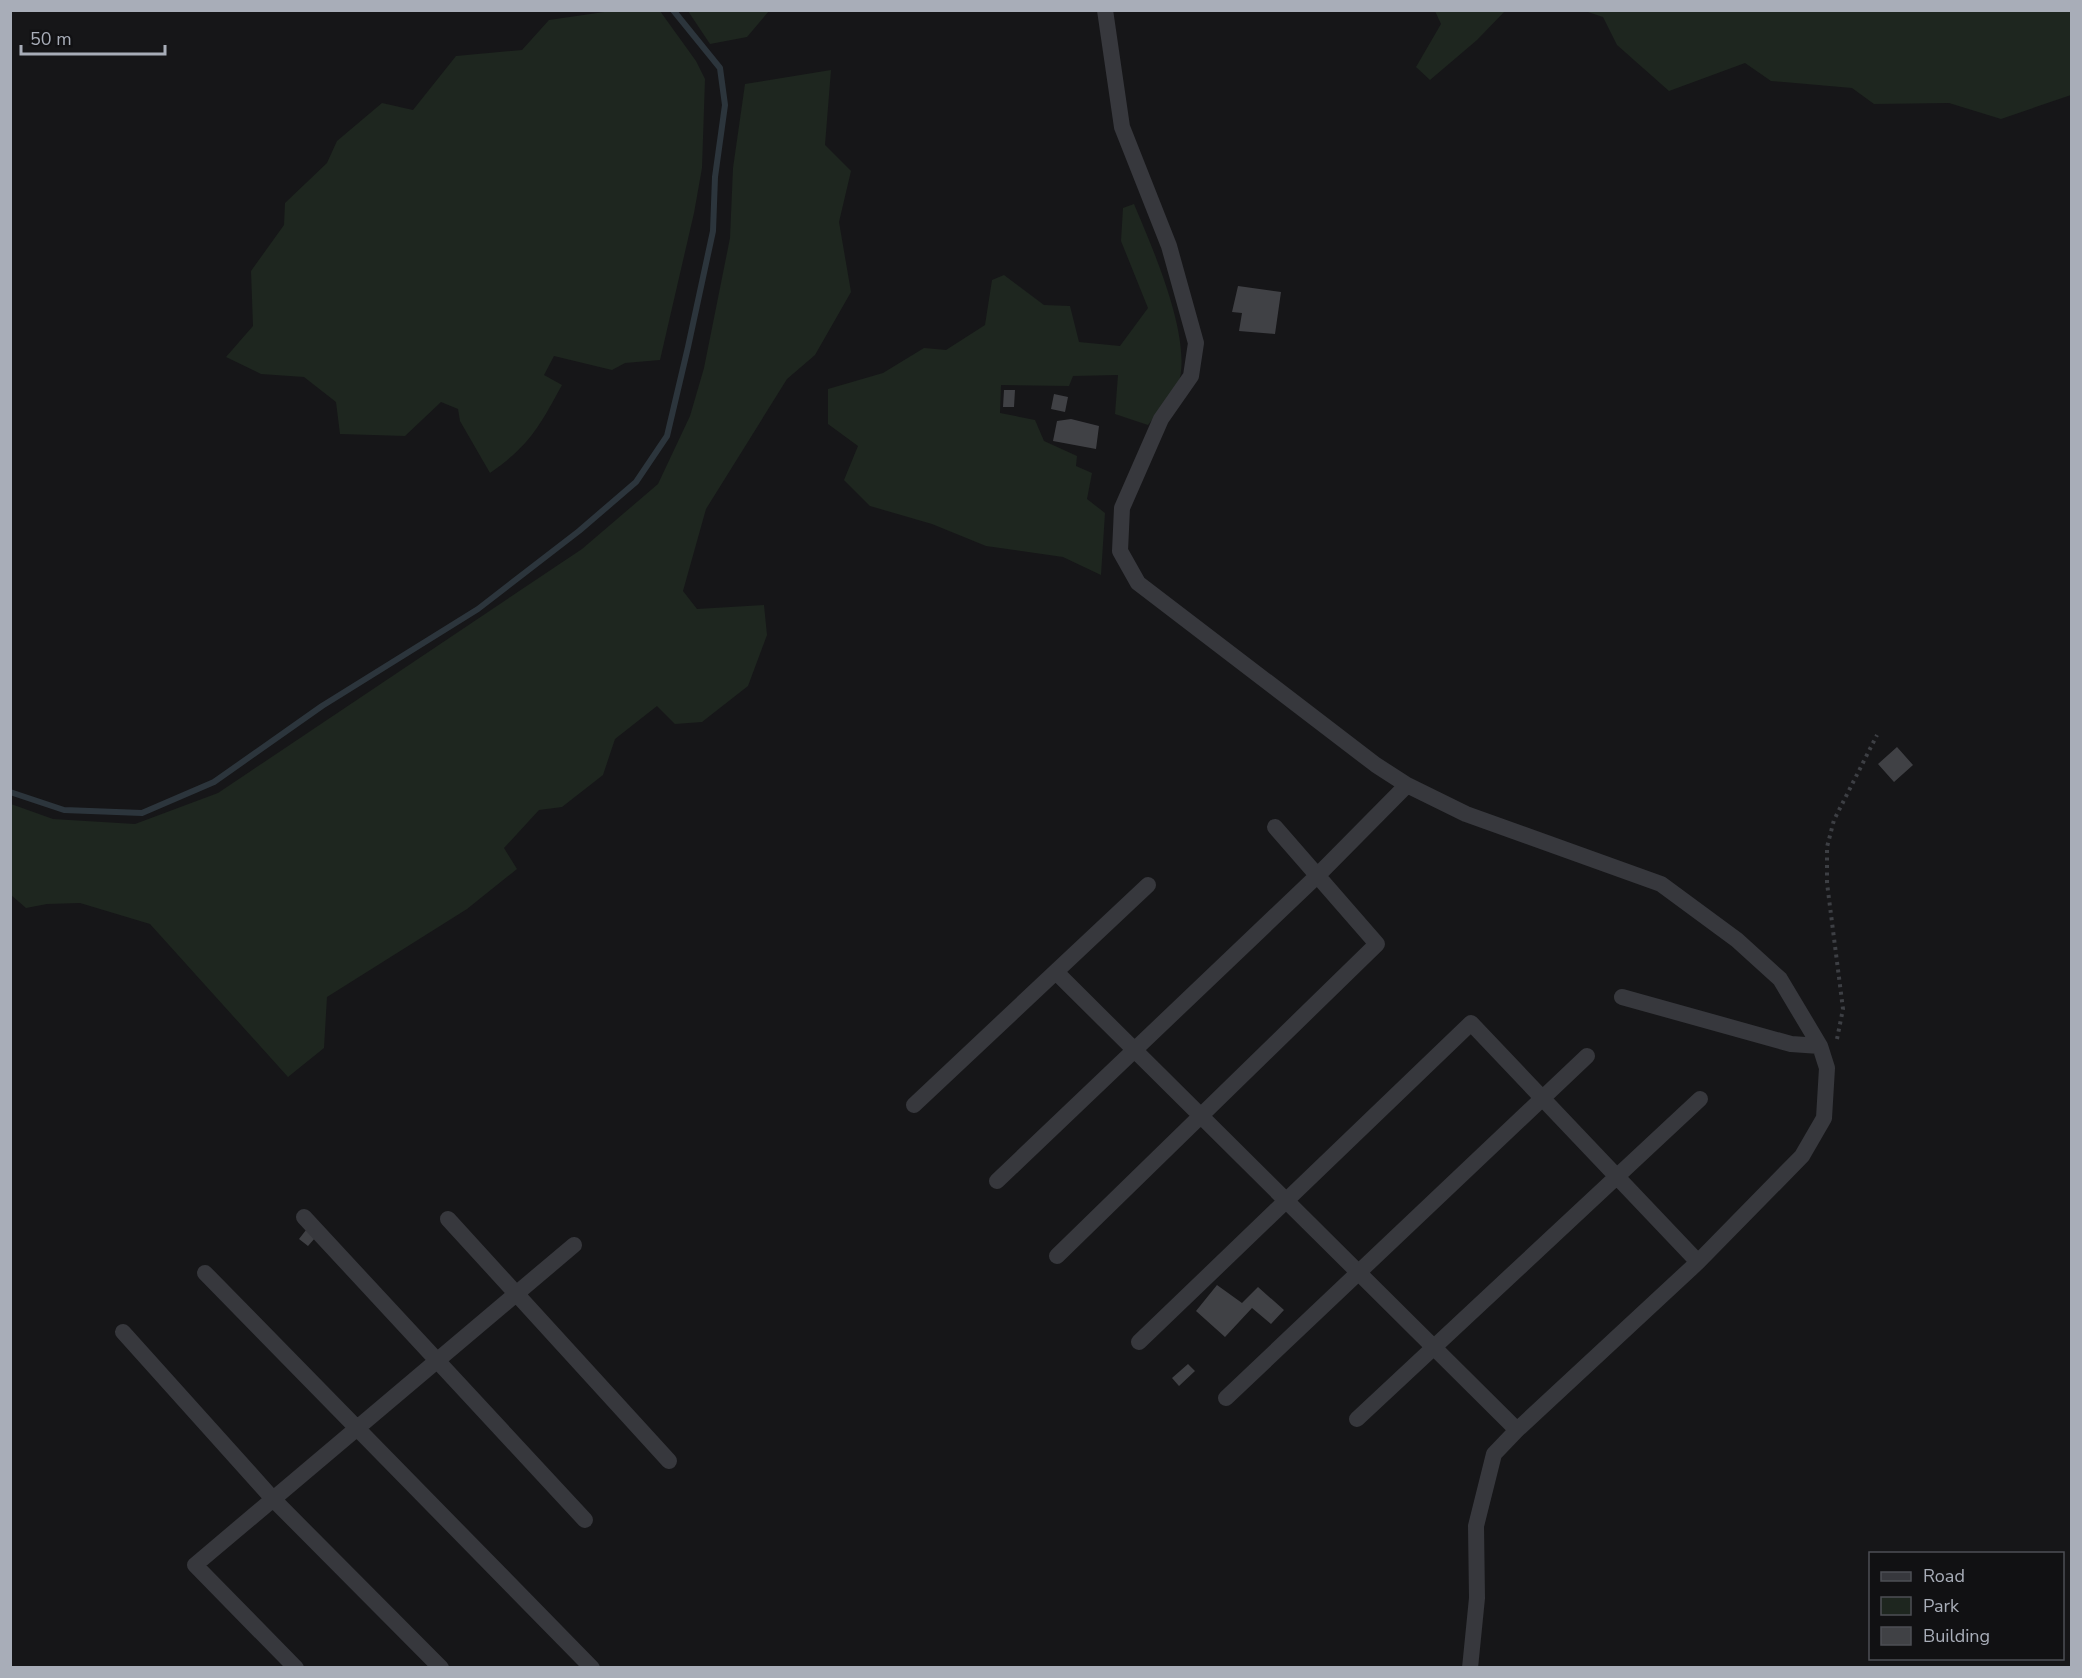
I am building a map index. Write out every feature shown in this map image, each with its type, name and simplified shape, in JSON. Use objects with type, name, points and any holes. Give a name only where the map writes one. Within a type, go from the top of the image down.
[{"type":"street","points":[[1105,10],[1122,128],[1169,246],[1196,343],[1191,376],[1161,419],[1122,508],[1120,551],[1138,583],[1366,758],[1407,785],[1466,814],[1661,884],[1737,940],[1780,979],[1820,1046],[1827,1068],[1824,1118],[1802,1156],[1698,1262],[1494,1454],[1476,1526],[1477,1598],[1470,1668]]},
{"type":"street","points":[[997,1181],[1318,875],[1407,785]]},
{"type":"street","points":[[1057,1256],[1377,944],[1275,827]]},
{"type":"street","points":[[914,1105],[1148,885]]},
{"type":"street","points":[[1056,972],[1517,1430]]},
{"type":"street","points":[[1622,997],[1791,1044],[1820,1046]]},
{"type":"street","points":[[1139,1342],[1471,1023],[1698,1262]]},
{"type":"street","points":[[1226,1398],[1587,1056]]},
{"type":"street","points":[[1357,1419],[1700,1099]]},
{"type":"street","points":[[304,1217],[585,1520]]},
{"type":"street","points":[[448,1219],[669,1461]]},
{"type":"street","points":[[296,1668],[195,1564],[574,1245]]},
{"type":"street","points":[[205,1273],[592,1668]]},
{"type":"street","points":[[123,1332],[273,1498],[441,1668]]},
{"type":"path","points":[[1827,1068],[1843,1009],[1827,883],[1827,847],[1834,820],[1876,735]]},
{"type":"green space","points":[[611,11],[660,11],[696,61],[705,79],[702,168],[694,213],[660,360],[625,363],[612,370],[554,356],[544,375],[562,385],[547,413],[524,444],[490,473],[460,421],[458,409],[441,402],[405,436],[340,434],[336,402],[304,377],[261,374],[226,357],[253,326],[251,271],[284,225],[285,203],[327,163],[337,141],[382,103],[413,110],[456,56],[522,50],[549,20]]},
{"type":"green space","points":[[688,11],[769,11],[747,37],[710,44]]},
{"type":"green space","points":[[1435,11],[1505,11],[1477,40],[1430,80],[1416,67],[1441,24]]},
{"type":"green space","points":[[1585,11],[2071,11],[2071,95],[2001,119],[1949,103],[1874,104],[1852,88],[1771,81],[1745,63],[1669,91],[1617,45],[1603,17]]},
{"type":"green space","points":[[831,70],[825,145],[851,171],[839,222],[851,292],[815,355],[787,379],[706,509],[683,591],[697,609],[764,605],[767,635],[748,686],[702,722],[675,724],[657,706],[615,739],[603,775],[562,807],[539,810],[504,848],[517,869],[467,909],[327,997],[324,1048],[288,1077],[150,924],[80,903],[47,904],[26,908],[11,895],[11,804],[53,819],[135,824],[218,793],[582,549],[658,484],[690,416],[704,368],[730,238],[733,168],[745,84]]},
{"type":"green space","points":[[1134,204],[1151,244],[1176,320],[1181,366],[1178,385],[1169,401],[1148,425],[1115,414],[1118,375],[1073,376],[1069,386],[1001,385],[1000,413],[1035,420],[1044,441],[1077,456],[1076,466],[1092,473],[1087,499],[1105,513],[1101,575],[1063,557],[986,546],[932,524],[870,506],[844,480],[858,446],[828,424],[828,389],[883,373],[924,348],[946,350],[985,325],[992,280],[1004,275],[1044,305],[1070,306],[1079,342],[1120,346],[1148,308],[1121,241],[1123,208]]},
{"type":"building","points":[[1238,286],[1281,292],[1275,334],[1239,331],[1242,313],[1232,312]]},
{"type":"building","points":[[1004,390],[1015,390],[1014,407],[1003,407]]},
{"type":"building","points":[[1054,394],[1068,397],[1065,412],[1051,409]]},
{"type":"building","points":[[1071,419],[1099,426],[1096,449],[1053,441],[1057,421]]},
{"type":"building","points":[[1897,747],[1913,765],[1894,782],[1878,764]]},
{"type":"building","points":[[306,1230],[315,1238],[308,1246],[299,1239]]},
{"type":"building","points":[[1217,1285],[1242,1303],[1258,1287],[1284,1310],[1271,1324],[1252,1308],[1225,1337],[1196,1311]]},
{"type":"building","points":[[1188,1364],[1195,1371],[1179,1386],[1172,1378]]},
{"type":"waterway","points":[[10,792],[64,810],[142,813],[214,782],[322,706],[478,609],[579,531],[636,482],[667,436],[713,231],[715,177],[725,105],[720,68],[673,10]]}]
